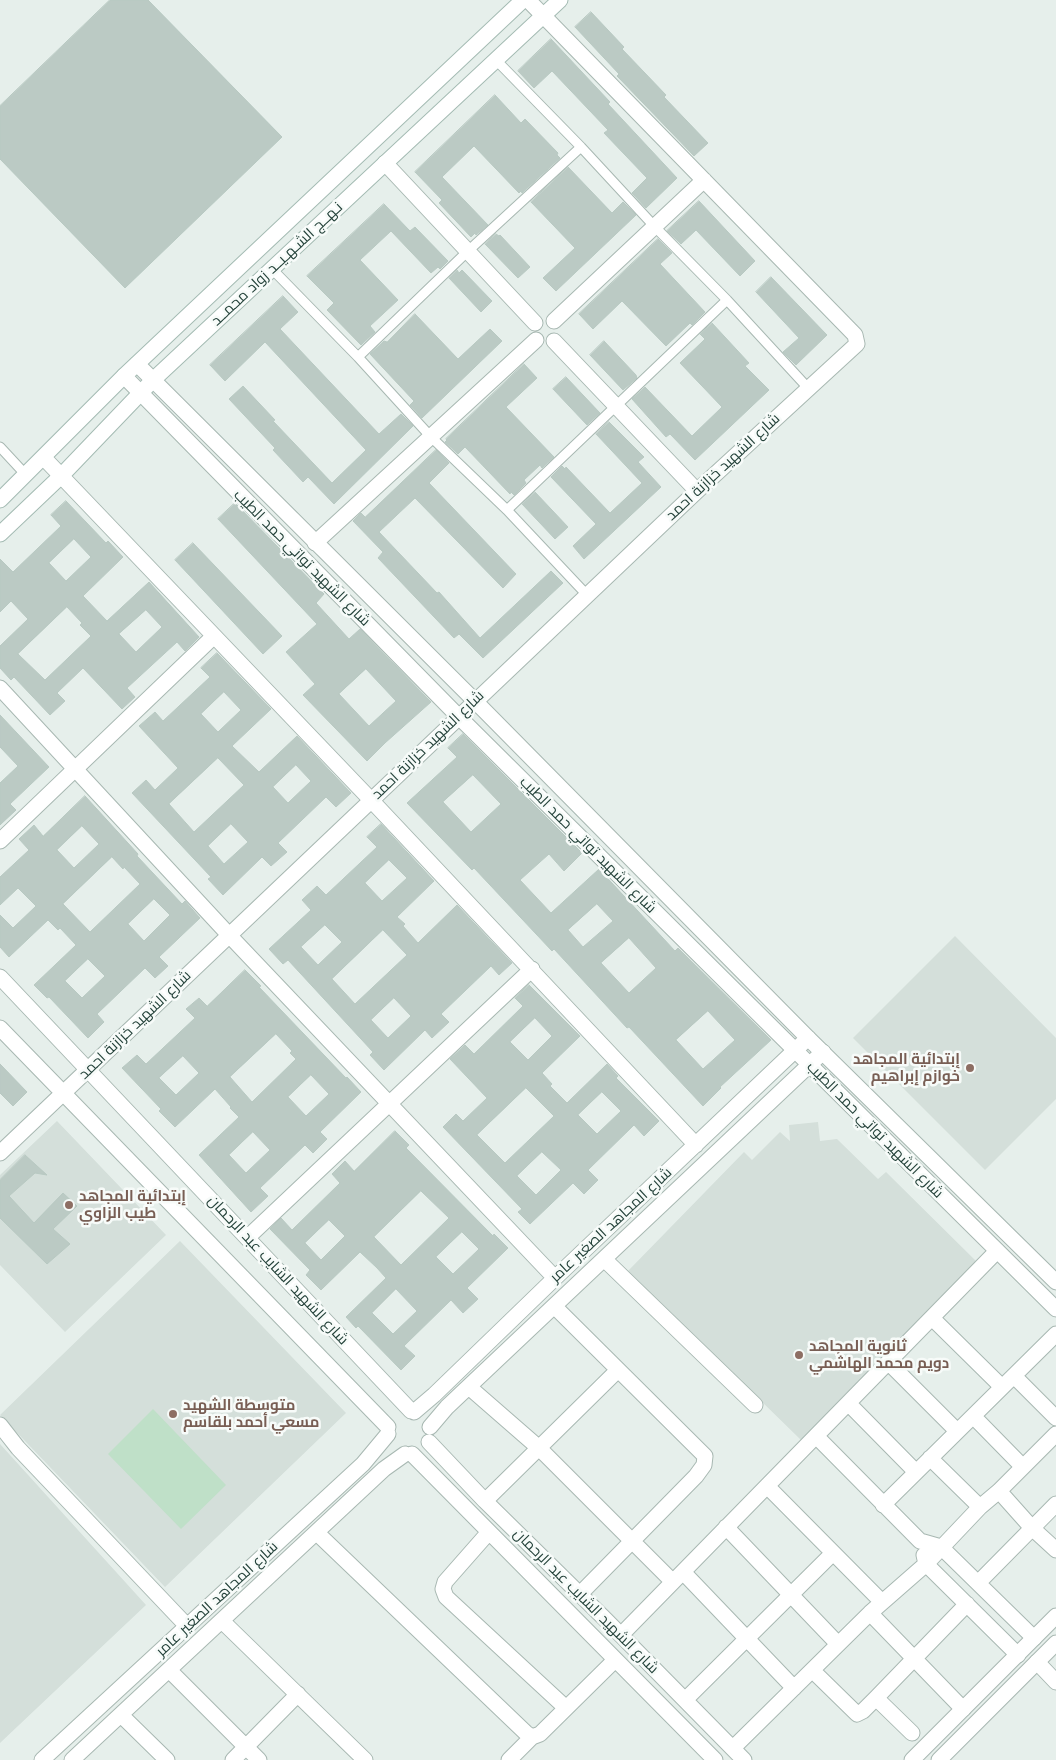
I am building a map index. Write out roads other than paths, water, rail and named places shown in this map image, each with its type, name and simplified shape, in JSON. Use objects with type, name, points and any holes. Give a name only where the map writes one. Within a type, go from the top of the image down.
[{"type":"street","name":"نـهــج الشـهـيــد زواد محمــد","points":[[0,500],[124,376],[523,0]]},
{"type":"street","points":[[528,0],[704,180],[554,321]]},
{"type":"street","name":"نـهــج الشـهـيــد زواد محمــد","points":[[0,534],[61,476],[153,380],[560,0]]},
{"type":"street","points":[[385,163],[535,323]]},
{"type":"street","name":"شارع الشهيد خزازنة احمد","points":[[0,1153],[697,491],[856,344],[855,335],[704,180]]},
{"type":"street","points":[[541,318],[548,318],[554,321],[559,331],[554,340],[545,344],[536,340],[532,331],[535,323],[541,318]]},
{"type":"street","points":[[315,543],[536,340]]},
{"type":"street","points":[[554,340],[697,491]]},
{"type":"street","name":"شارع الشهيد تواتي حمد الطيب","points":[[137,364],[475,701],[822,1052],[1056,1282]]},
{"type":"street","name":"شارع الشهيد تواتي حمد الطيب","points":[[124,376],[139,394],[459,717],[1056,1309]]},
{"type":"street","points":[[44,458],[532,969],[696,1145]]},
{"type":"street","points":[[0,841],[214,636]]},
{"type":"street","points":[[0,688],[229,935],[555,1278]]},
{"type":"street","points":[[247,1238],[532,969]]},
{"type":"street","name":"شارع الشهيد الشايب عبد الرحمان","points":[[0,977],[413,1412]]},
{"type":"street","name":"شارع الشهيد الشايب عبد الرحمان","points":[[0,1028],[388,1430]]},
{"type":"street","name":"شارع المجاهد الصغير عامر","points":[[413,1412],[434,1395],[808,1038]]},
{"type":"street","name":"شارع المجاهد الصغير عامر","points":[[429,1434],[447,1407],[822,1052]]},
{"type":"street","points":[[621,1635],[997,1251]]},
{"type":"street","points":[[604,1259],[755,1405]]},
{"type":"street","points":[[554,1306],[704,1456],[704,1465],[696,1476],[580,1594]]},
{"type":"street","points":[[932,1318],[1002,1387]]},
{"type":"street","points":[[883,1505],[1056,1334]]},
{"type":"street","points":[[888,1362],[957,1431]]},
{"type":"street","points":[[485,1501],[618,1370]]},
{"type":"street","points":[[1014,1376],[1056,1418]]},
{"type":"street","points":[[468,1387],[539,1448],[632,1540],[678,1577],[747,1638],[794,1688]]},
{"type":"street","points":[[848,1403],[916,1472]]},
{"type":"street","points":[[413,1412],[421,1415],[429,1434],[419,1452],[408,1454],[393,1447],[388,1430],[391,1422],[399,1414],[413,1412]]},
{"type":"street","points":[[973,1416],[1023,1467]]},
{"type":"street","points":[[0,1425],[18,1448],[187,1626]]},
{"type":"street","name":"شارع المجاهد الصغير عامر","points":[[42,1760],[363,1464],[388,1430]]},
{"type":"street","name":"شارع الشهيد الشايب عبد الرحمان","points":[[429,1434],[485,1501],[744,1760]]},
{"type":"street","points":[[816,1436],[920,1541],[941,1547],[1034,1638]]},
{"type":"street","points":[[733,1748],[870,1613],[926,1564],[980,1507],[1055,1436]]},
{"type":"street","name":"شارع المجاهد الصغير عامر","points":[[73,1760],[384,1470],[408,1454]]},
{"type":"street","name":"شارع الشهيد الشايب عبد الرحمان","points":[[408,1454],[489,1532],[715,1760]]},
{"type":"street","points":[[930,1458],[980,1507]]},
{"type":"street","points":[[767,1486],[882,1602]]},
{"type":"street","points":[[999,1491],[1032,1528],[1056,1550]]},
{"type":"street","points":[[978,1582],[1056,1504]]},
{"type":"street","points":[[726,1527],[838,1644]]},
{"type":"street","points":[[489,1532],[445,1582],[443,1589],[446,1597],[566,1708]]},
{"type":"street","points":[[317,1533],[532,1737]]},
{"type":"street","points":[[920,1541],[926,1564],[1018,1655]]},
{"type":"street","points":[[685,1700],[834,1554]]},
{"type":"street","points":[[813,1671],[857,1714],[863,1711],[916,1659],[967,1604]]},
{"type":"street","points":[[870,1613],[963,1709]]},
{"type":"street","points":[[912,1760],[1056,1616]]},
{"type":"street","points":[[222,1621],[365,1760]]},
{"type":"street","points":[[939,1760],[1056,1643]]},
{"type":"street","points":[[509,1760],[532,1737],[540,1734],[616,1660]]},
{"type":"street","points":[[1037,1662],[1056,1682]]},
{"type":"street","points":[[169,1670],[259,1760]]},
{"type":"street","points":[[233,1760],[298,1694]]},
{"type":"street","points":[[876,1698],[912,1733]]},
{"type":"street","points":[[121,1715],[167,1760]]},
{"type":"lane","points":[[495,59],[581,147],[654,227],[727,300],[808,388]]},
{"type":"lane","points":[[358,357],[468,251],[581,147]]},
{"type":"lane","points":[[272,268],[358,357],[431,437],[508,510],[587,595]]},
{"type":"lane","points":[[508,510],[727,300]]},
{"type":"lane","points":[[0,447],[26,475]]},
{"type":"place","name":"إبتدائية المجاهد خوازم إبراهيم","points":[[970,1068]]},
{"type":"place","name":"إبتدائية المجاهد طيب الزاوي","points":[[69,1205]]},
{"type":"place","name":"ثانوية المجاهد دويم محمد الهاشمي","points":[[799,1355]]},
{"type":"place","name":"متوسطة الشهيد مسعي أحمد بلقاسم","points":[[173,1414]]}]
